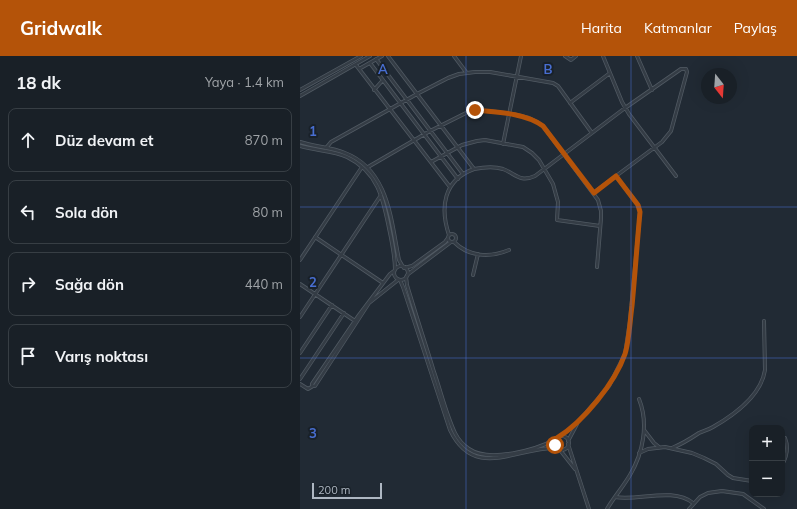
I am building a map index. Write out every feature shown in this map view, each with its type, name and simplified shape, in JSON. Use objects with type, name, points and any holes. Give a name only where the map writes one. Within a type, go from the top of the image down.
[{"type":"street","points":[[300,90],[361,56]]},
{"type":"street","points":[[300,96],[370,56]]},
{"type":"street","points":[[359,69],[382,56]]},
{"type":"street","points":[[388,56],[474,169]]},
{"type":"street","points":[[454,56],[467,73]]},
{"type":"street","points":[[503,144],[521,56]]},
{"type":"street","points":[[565,56],[571,60],[576,56]]},
{"type":"street","points":[[603,56],[625,108],[676,176]]},
{"type":"street","points":[[637,56],[652,90]]},
{"type":"street","points":[[376,59],[463,174]]},
{"type":"street","points":[[370,63],[458,179]]},
{"type":"street","points":[[356,64],[374,90],[450,187]]},
{"type":"street","points":[[509,250],[494,255],[478,254],[465,250],[452,242],[448,237],[444,210],[445,200],[450,187],[463,174],[474,169],[484,167],[499,168],[524,179],[535,176],[625,108],[681,69],[686,69],[687,72],[671,131],[666,139],[594,193]]},
{"type":"street","points":[[326,148],[330,142],[400,103],[451,77],[467,73],[490,72],[553,83],[558,86],[592,133]]},
{"type":"street","points":[[570,103],[610,73]]},
{"type":"street","points":[[374,90],[383,80]]},
{"type":"street","points":[[368,167],[424,134],[472,111],[528,118],[540,124],[594,193],[600,207],[601,214],[597,267]]},
{"type":"street","points":[[431,162],[458,147],[470,142],[481,140],[520,146],[536,158],[553,184],[557,195],[557,220],[600,226]]},
{"type":"street","points":[[300,142],[348,154],[368,167],[377,178],[385,195],[399,260],[403,268],[406,270],[407,285],[452,425],[463,444],[476,453],[486,455],[496,456],[537,447],[561,436],[578,422],[609,386],[625,354],[640,212],[638,205],[616,176]]},
{"type":"street","points":[[300,146],[341,155],[362,167],[373,179],[381,195],[394,250],[394,276],[404,286],[450,430],[459,445],[472,455],[488,459],[501,458],[544,449],[565,449],[578,422]]},
{"type":"street","points":[[300,260],[362,167]]},
{"type":"street","points":[[300,318],[381,195]]},
{"type":"street","points":[[300,384],[308,389],[313,386],[356,321],[390,274],[398,267],[403,268],[412,266],[445,242],[452,234],[455,236],[456,239],[406,276],[403,280],[399,280],[371,301],[356,321]]},
{"type":"street","points":[[316,237],[383,283]]},
{"type":"street","points":[[473,275],[478,254]]},
{"type":"street","points":[[300,284],[356,321]]},
{"type":"street","points":[[300,354],[332,305]]},
{"type":"street","points":[[300,380],[344,313]]},
{"type":"street","points":[[672,448],[699,433],[712,428],[738,411],[754,395],[764,373],[764,321]]},
{"type":"street","points":[[607,509],[630,474],[641,448],[644,417],[639,399]]},
{"type":"street","points":[[644,429],[654,443],[662,448]]},
{"type":"street","points":[[561,436],[566,437],[568,442],[589,509]]},
{"type":"street","points":[[556,439],[555,444],[573,465],[579,476]]},
{"type":"street","points":[[785,440],[787,444],[785,457]]},
{"type":"street","points":[[639,453],[648,449],[672,448],[704,458],[716,464],[735,479],[749,481]]},
{"type":"street","points":[[689,509],[693,503],[706,494],[724,492],[742,494],[764,509]]},
{"type":"street","points":[[615,497],[630,499],[668,495],[684,498],[693,503]]},
{"type":"route","points":[[475,110],[522,116],[537,122],[543,126],[594,193],[616,176],[638,205],[640,212],[630,321],[625,354],[609,386],[578,422],[555,440],[555,445]]}]
